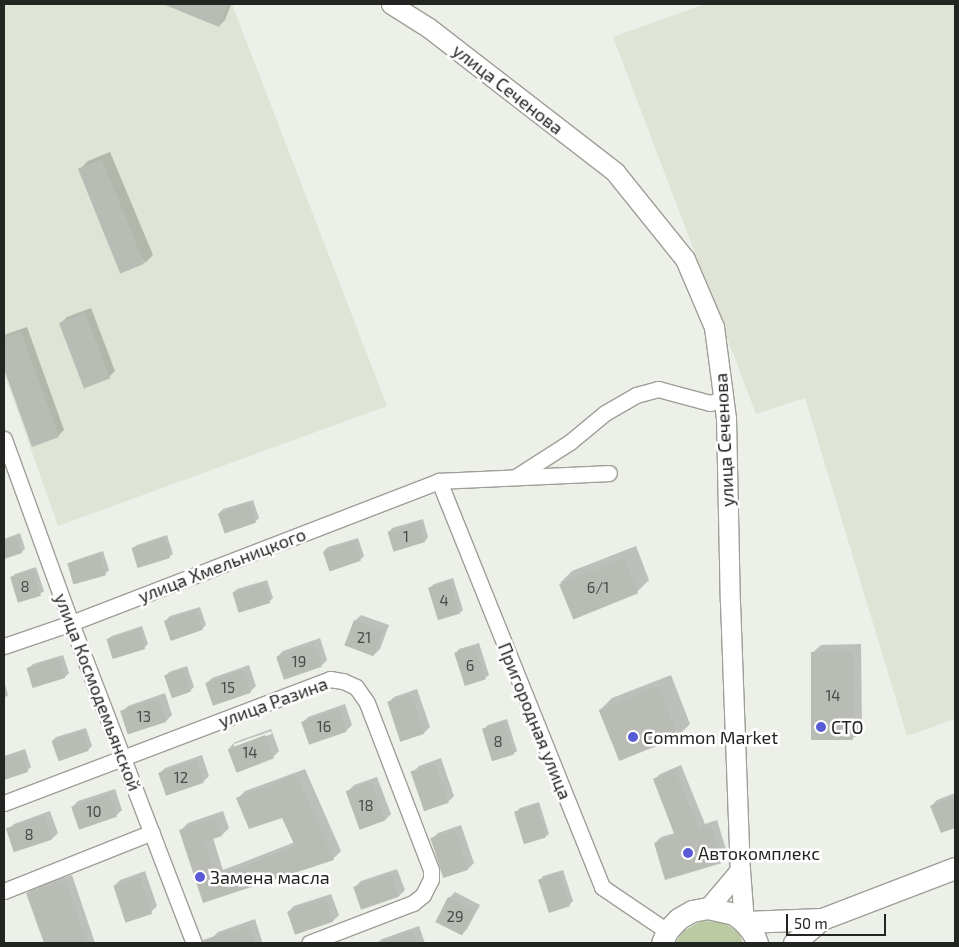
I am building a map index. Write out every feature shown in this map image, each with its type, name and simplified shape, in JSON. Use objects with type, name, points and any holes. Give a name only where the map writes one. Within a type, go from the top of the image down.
[{"type":"main road","points":[[744,922],[822,919],[955,868]]},
{"type":"main road","points":[[665,937],[678,919],[692,911],[708,908],[728,912],[744,922],[753,933],[757,943]]},
{"type":"main road","points":[[794,943],[822,919]]},
{"type":"street","name":"улица Сеченова","points":[[391,4],[429,28],[615,172],[685,259],[714,327],[726,418],[730,602],[740,870],[744,922]]},
{"type":"street","points":[[514,478],[537,465],[605,413],[636,394],[658,389],[710,403],[724,399]]},
{"type":"street","name":"улица Космодемьянской","points":[[4,439],[71,623],[194,943]]},
{"type":"street","name":"улица Хмельницкого","points":[[4,646],[71,623],[439,482],[610,472]]},
{"type":"street","name":"Пригородная улица","points":[[439,482],[602,887],[665,937]]},
{"type":"street","name":"улица Разина","points":[[4,803],[330,679],[343,680],[356,687],[367,703],[431,870],[431,879],[422,895],[413,903],[309,943]]},
{"type":"street","points":[[4,891],[152,832]]},
{"type":"street","points":[[708,908],[740,870]]},
{"type":"shaded area","points":[[4,4],[232,4],[387,406],[58,526],[4,373]]},
{"type":"shaded area","points":[[705,4],[955,4],[955,719],[907,736],[805,398],[756,414],[613,37]]},
{"type":"green space","points":[[701,921],[723,922],[739,933],[743,943],[676,943],[682,932]]},
{"type":"building","points":[[163,4],[229,4],[219,27]]},
{"type":"building","points":[[102,159],[144,264],[120,274],[78,169]]},
{"type":"building","points":[[85,313],[110,378],[84,388],[59,323]]},
{"type":"building","points":[[21,332],[59,437],[32,447],[4,369],[4,338]]},
{"type":"building","points":[[249,503],[256,523],[225,534],[218,514]]},
{"type":"building","points":[[419,522],[425,542],[394,552],[387,532]]},
{"type":"building","points":[[16,536],[22,553],[4,559],[4,540]]},
{"type":"building","points":[[164,538],[170,558],[138,568],[131,548]]},
{"type":"building","points":[[354,541],[361,561],[330,572],[323,552]]},
{"type":"building","points":[[100,554],[106,575],[73,585],[67,563]]},
{"type":"building","points":[[624,558],[638,593],[573,619],[559,584]]},
{"type":"building","points":[[33,570],[41,596],[18,603],[10,577]]},
{"type":"building","points":[[450,581],[460,614],[438,620],[428,588]]},
{"type":"building","points":[[264,583],[270,603],[239,613],[232,593]]},
{"type":"building","points":[[196,610],[203,630],[171,641],[164,621]]},
{"type":"building","points":[[354,620],[383,631],[373,656],[344,645]]},
{"type":"building","points":[[139,629],[145,649],[113,659],[106,639]]},
{"type":"building","points":[[314,644],[322,667],[284,680],[276,657]]},
{"type":"building","points":[[475,646],[486,679],[465,686],[454,653]]},
{"type":"building","points":[[811,652],[853,652],[853,740],[811,740]]},
{"type":"building","points":[[59,658],[65,678],[33,688],[26,668]]},
{"type":"building","points":[[183,669],[191,692],[172,698],[164,676]]},
{"type":"building","points":[[243,670],[251,693],[213,706],[205,683]]},
{"type":"building","points":[[658,686],[679,737],[619,761],[599,710]]},
{"type":"building","points":[[411,694],[424,734],[400,742],[387,702]]},
{"type":"building","points":[[159,698],[167,722],[128,734],[120,711]]},
{"type":"building","points":[[339,709],[347,732],[309,745],[301,722]]},
{"type":"building","points":[[504,722],[514,755],[492,761],[482,729]]},
{"type":"building","points":[[82,731],[89,751],[59,761],[52,741]]},
{"type":"building","points":[[265,735],[274,758],[237,773],[228,749]]},
{"type":"building","points":[[22,752],[28,772],[4,780],[4,758]]},
{"type":"building","points":[[196,760],[204,783],[166,796],[158,773]]},
{"type":"building","points":[[435,763],[449,803],[424,811],[410,771]]},
{"type":"building","points":[[675,770],[699,829],[711,826],[722,863],[665,880],[654,843],[675,836],[653,779]]},
{"type":"building","points":[[297,775],[334,860],[203,903],[179,830],[216,818],[222,836],[204,842],[216,877],[295,846],[282,818],[249,829],[236,798]]},
{"type":"building","points":[[371,782],[385,821],[360,830],[346,791]]},
{"type":"building","points":[[109,794],[117,817],[79,830],[71,807]]},
{"type":"building","points":[[955,796],[955,828],[941,833],[930,806]]},
{"type":"building","points":[[536,805],[546,838],[524,844],[514,812]]},
{"type":"building","points":[[44,816],[52,840],[14,852],[6,828]]},
{"type":"building","points":[[455,830],[468,870],[443,878],[430,838]]},
{"type":"building","points":[[559,873],[570,906],[549,913],[538,880]]},
{"type":"building","points":[[391,874],[399,897],[361,910],[353,887]]},
{"type":"building","points":[[140,877],[152,914],[125,923],[113,886]]},
{"type":"building","points":[[66,880],[88,943],[44,943],[26,893]]},
{"type":"building","points":[[448,897],[475,911],[462,936],[435,922]]},
{"type":"building","points":[[325,899],[333,922],[295,935],[287,912]]},
{"type":"building","points":[[249,925],[255,943],[203,943],[203,940]]},
{"type":"building","points":[[413,931],[417,943],[383,943],[383,941]]},
{"type":"place","name":"СТО","points":[[821,727]]},
{"type":"place","name":"Common Market","points":[[633,737]]},
{"type":"place","name":"Автокомплекс","points":[[688,853]]},
{"type":"place","name":"Замена масла","points":[[200,877]]}]
